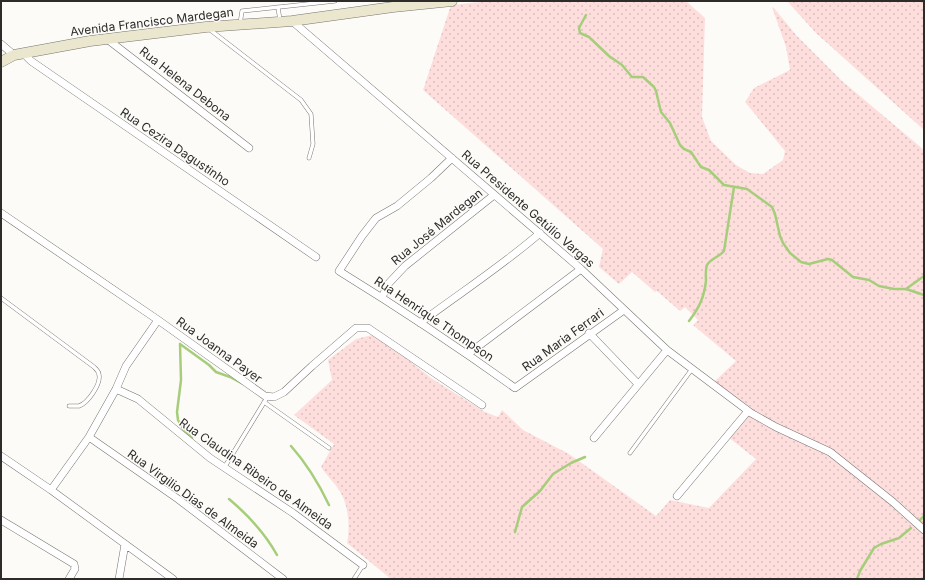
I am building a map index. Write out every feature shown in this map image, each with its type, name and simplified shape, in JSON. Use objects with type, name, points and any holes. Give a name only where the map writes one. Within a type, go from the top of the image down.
[{"type":"main road","name":"Avenida Francisco Mardegan","points":[[1,62],[19,54],[90,41],[206,27],[292,21],[392,4],[452,1]]},
{"type":"street","name":"Rua Presidente Getúlio Vargas","points":[[292,21],[540,233],[581,269],[667,350],[750,412],[776,427],[830,452],[893,502],[924,530]]},
{"type":"street","name":"Rua Helena Debona","points":[[107,39],[249,148]]},
{"type":"street","name":"Rua Cezira Dagustinho","points":[[1,44],[31,61],[316,257]]},
{"type":"street","name":"Rua Henrique Thompson","points":[[452,158],[431,178],[397,206],[376,218],[339,271],[400,308],[515,388]]},
{"type":"street","name":"Rua José Mardegan","points":[[382,297],[389,283],[405,266],[494,195]]},
{"type":"street","name":"Rua Joanna Payer","points":[[1,213],[158,320],[255,390],[266,396],[266,399],[284,392],[356,328],[368,328],[482,405]]},
{"type":"street","points":[[420,323],[515,254],[540,233]]},
{"type":"street","points":[[468,354],[581,269]]},
{"type":"street","name":"Rua Maria Ferrari","points":[[515,388],[624,310]]},
{"type":"street","points":[[51,490],[89,437],[116,389],[126,366],[158,320]]},
{"type":"street","points":[[590,333],[638,384]]},
{"type":"street","points":[[594,438],[667,350]]},
{"type":"street","name":"Rua Claudina Ribeiro de Almeida","points":[[116,389],[138,400],[224,468],[293,513],[363,565]]},
{"type":"street","points":[[677,496],[750,412]]},
{"type":"street","name":"Rua Virgilio Dias de Almeida","points":[[89,437],[178,498],[283,579]]},
{"type":"street","points":[[1,456],[51,490],[172,579]]},
{"type":"street","points":[[1,520],[74,564],[75,569],[69,579]]},
{"type":"street","points":[[119,579],[125,544]]},
{"type":"lane","points":[[240,25],[242,10],[278,8],[335,1]]},
{"type":"lane","points":[[278,8],[280,22]]},
{"type":"lane","points":[[206,27],[301,100],[311,114],[313,144],[309,158]]},
{"type":"lane","points":[[1,298],[99,372],[100,376],[96,389],[88,400],[79,406],[69,406]]},
{"type":"lane","points":[[630,453],[693,368]]},
{"type":"lane","points":[[224,468],[266,399],[329,448]]},
{"type":"lane","points":[[354,579],[363,565]]},
{"type":"shaded area","points":[[491,1],[686,1],[705,18],[702,117],[711,141],[736,165],[750,173],[763,174],[783,160],[785,151],[745,102],[754,88],[790,70],[786,47],[772,7],[796,35],[842,81],[924,150],[924,579],[391,579],[347,543],[348,519],[342,495],[321,467],[334,444],[294,415],[332,380],[328,360],[356,339],[376,334],[431,378],[485,412],[498,417],[502,410],[523,430],[569,454],[656,516],[670,500],[709,508],[756,459],[728,437],[752,408],[714,382],[736,361],[693,325],[698,320],[685,307],[680,311],[632,272],[619,284],[599,267],[603,249],[423,90],[451,5]]},
{"type":"shaded area","points":[[787,1],[924,1],[924,130],[816,33]]},
{"type":"waterway","points":[[586,15],[579,28],[580,33],[589,37],[609,56],[622,65],[632,77],[643,77],[654,87],[661,112],[670,123],[680,145],[684,149],[691,152],[701,167],[709,170],[724,185],[747,189],[772,207],[780,236],[790,253],[801,262],[809,264],[828,259],[832,260],[853,277],[869,280],[879,286],[894,289],[906,289],[924,295]]},
{"type":"waterway","points":[[689,321],[696,312],[702,298],[706,281],[707,265],[724,251],[734,187]]},
{"type":"waterway","points":[[906,289],[924,276]]},
{"type":"waterway","points":[[180,344],[181,380],[177,412],[178,420],[183,429],[192,438]]},
{"type":"waterway","points":[[180,344],[209,365],[216,372],[243,384]]},
{"type":"waterway","points":[[291,446],[312,474],[329,505]]},
{"type":"waterway","points":[[515,532],[522,507],[540,491],[553,474],[571,463],[585,457]]},
{"type":"waterway","points":[[229,499],[256,525],[277,555]]},
{"type":"waterway","points":[[920,520],[924,516]]},
{"type":"waterway","points":[[857,579],[860,571],[874,548],[899,538],[911,528]]}]
